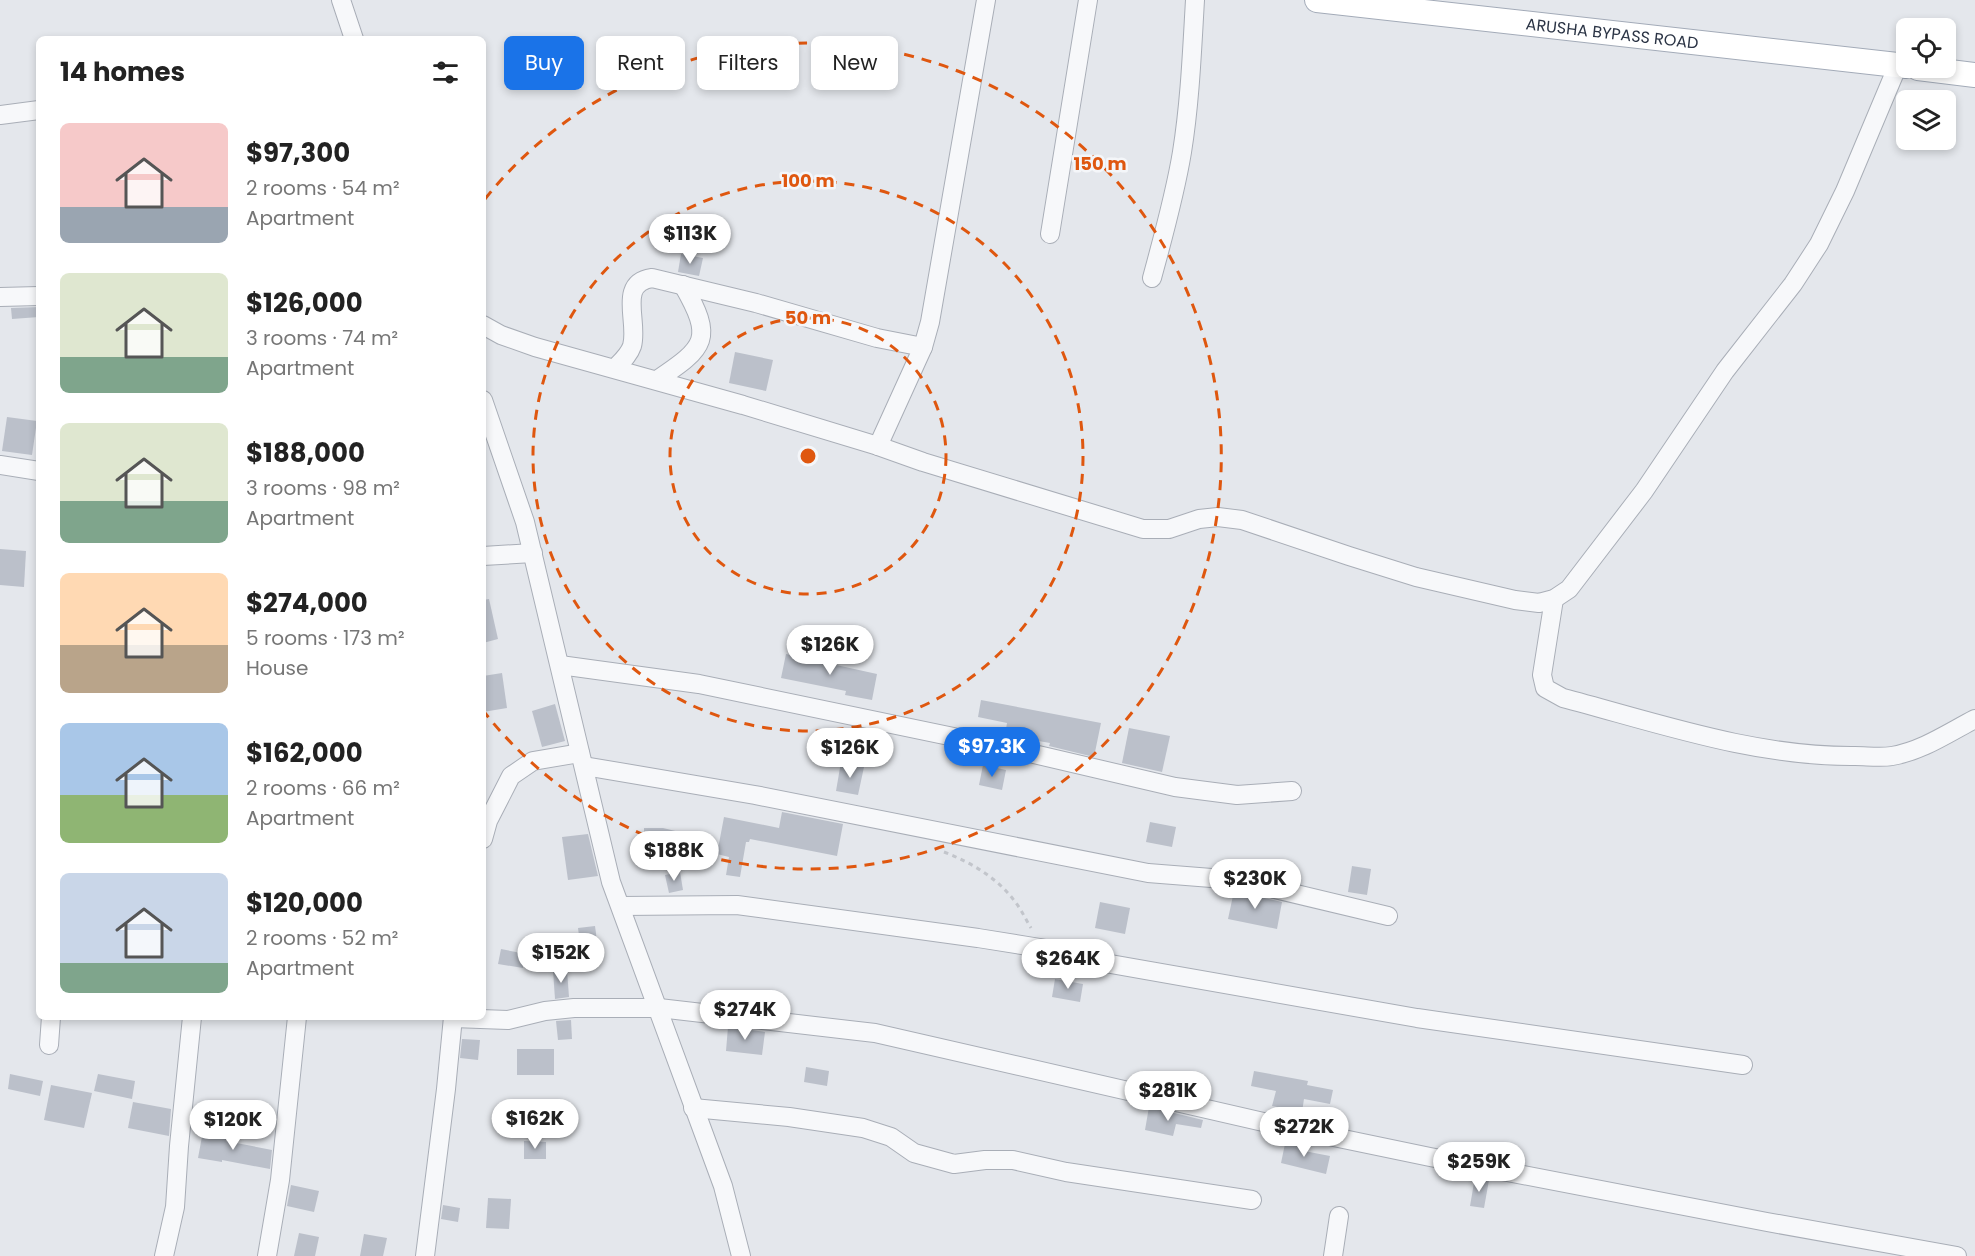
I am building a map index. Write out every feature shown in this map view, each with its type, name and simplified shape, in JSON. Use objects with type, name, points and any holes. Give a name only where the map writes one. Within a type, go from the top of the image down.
[{"type":"main road","name":"ARUSHA BYPASS ROAD","points":[[1325,0],[1896,65]]},
{"type":"main road","name":"ARUSHA BYPASS ROAD","points":[[1956,72],[1975,75]]},
{"type":"street","points":[[341,0],[353,36]]},
{"type":"street","points":[[878,446],[923,347],[936,293],[986,0]]},
{"type":"street","points":[[1050,234],[1088,0]]},
{"type":"street","points":[[1152,278],[1182,152],[1195,0]]},
{"type":"street","points":[[486,327],[501,335],[535,347],[657,380],[878,446],[923,462],[1143,529],[1169,529],[1199,519],[1218,517],[1242,520],[1428,580],[1515,600],[1539,603],[1554,599],[1569,590],[1644,491],[1725,371],[1792,284],[1819,244],[1901,78]]},
{"type":"street","points":[[0,115],[36,110]]},
{"type":"street","points":[[615,368],[627,356],[632,345],[634,332],[631,302],[637,283],[643,279],[652,278],[756,303],[877,338],[923,347]]},
{"type":"street","points":[[657,380],[692,355],[700,342],[702,329],[699,317],[683,285]]},
{"type":"street","points":[[0,297],[36,296]]},
{"type":"street","points":[[486,409],[525,522],[611,882],[723,1186],[741,1256]]},
{"type":"street","points":[[0,465],[36,471]]},
{"type":"street","points":[[486,556],[532,554]]},
{"type":"street","points":[[1554,599],[1542,675],[1545,688],[1563,698],[1763,749],[1830,756],[1891,756],[1927,745],[1975,719]]},
{"type":"street","points":[[560,665],[699,684],[1021,751],[1175,787],[1238,795],[1292,791]]},
{"type":"street","points":[[486,828],[511,776],[533,761],[582,759],[1148,873],[1237,880],[1388,916]]},
{"type":"street","points":[[621,906],[737,905],[978,938],[1046,949],[1105,963],[1417,1018],[1743,1065]]},
{"type":"street","points":[[486,1019],[508,1020],[545,1011],[574,1008],[659,1008],[875,1033],[1276,1125],[1767,1222],[1957,1256]]},
{"type":"street","points":[[49,1045],[51,1020]]},
{"type":"street","points":[[164,1256],[175,1207],[178,1146],[192,1020]]},
{"type":"street","points":[[267,1256],[280,1180],[297,1020]]},
{"type":"street","points":[[425,1256],[453,1020]]},
{"type":"street","points":[[693,1108],[789,1117],[863,1128],[891,1137],[914,1154],[954,1164],[984,1160],[1012,1160],[1066,1172],[1252,1200]]},
{"type":"street","points":[[1333,1256],[1339,1216]]},
{"type":"path","points":[[941,851],[976,867],[998,882],[1016,902],[1046,949]]},
{"type":"building","points":[[681,254],[703,258],[699,276],[678,272]]},
{"type":"building","points":[[36,307],[36,317],[12,319],[11,308]]},
{"type":"building","points":[[735,352],[773,360],[766,391],[729,383]]},
{"type":"building","points":[[7,417],[36,421],[32,455],[2,451]]},
{"type":"building","points":[[0,549],[26,551],[24,587],[0,585]]},
{"type":"building","points":[[489,599],[498,639],[486,642],[486,600]]},
{"type":"building","points":[[786,654],[877,674],[872,700],[845,695],[846,691],[781,678]]},
{"type":"building","points":[[502,673],[507,708],[486,712],[486,676]]},
{"type":"building","points":[[981,700],[1101,723],[1094,757],[1049,746],[1050,743],[1005,735],[1007,723],[978,717]]},
{"type":"building","points":[[555,704],[565,741],[542,747],[532,711]]},
{"type":"building","points":[[1129,728],[1170,736],[1162,772],[1122,763]]},
{"type":"building","points":[[841,762],[864,767],[858,795],[836,791]]},
{"type":"building","points":[[983,765],[1006,770],[1002,790],[979,785]]},
{"type":"building","points":[[782,812],[843,824],[837,856],[750,839],[746,842],[740,877],[726,875],[729,857],[717,854],[724,817],[779,828]]},
{"type":"building","points":[[1150,822],[1176,827],[1172,847],[1146,842]]},
{"type":"building","points":[[644,828],[663,828],[704,838],[704,843],[644,844]]},
{"type":"building","points":[[588,834],[598,876],[568,880],[562,837]]},
{"type":"building","points":[[1352,866],[1371,869],[1367,895],[1348,892]]},
{"type":"building","points":[[680,872],[683,890],[669,893],[665,875]]},
{"type":"building","points":[[1234,891],[1282,902],[1277,929],[1228,919]]},
{"type":"building","points":[[1100,902],[1130,908],[1125,934],[1095,928]]},
{"type":"building","points":[[595,926],[599,956],[582,958],[578,928]]},
{"type":"building","points":[[501,949],[526,954],[523,968],[498,964]]},
{"type":"building","points":[[1045,960],[1060,964],[1057,977],[1043,974]]},
{"type":"building","points":[[553,970],[567,970],[569,997],[555,999]]},
{"type":"building","points":[[1055,979],[1083,984],[1080,1002],[1052,997]]},
{"type":"building","points":[[571,1020],[572,1039],[558,1040],[556,1021]]},
{"type":"building","points":[[728,1027],[765,1032],[762,1055],[726,1051]]},
{"type":"building","points":[[462,1039],[480,1040],[478,1060],[460,1058]]},
{"type":"building","points":[[517,1049],[554,1049],[554,1075],[517,1075]]},
{"type":"building","points":[[806,1067],[829,1071],[827,1086],[804,1082]]},
{"type":"building","points":[[1254,1071],[1308,1081],[1307,1085],[1333,1090],[1330,1104],[1304,1099],[1302,1112],[1272,1106],[1276,1091],[1251,1086]]},
{"type":"building","points":[[10,1074],[43,1081],[40,1096],[8,1089]]},
{"type":"building","points":[[98,1074],[135,1081],[132,1099],[94,1091]]},
{"type":"building","points":[[51,1085],[92,1093],[84,1128],[44,1120]]},
{"type":"building","points":[[133,1102],[171,1109],[169,1136],[128,1128]]},
{"type":"building","points":[[1149,1107],[1203,1120],[1201,1128],[1176,1124],[1173,1136],[1145,1130]]},
{"type":"building","points":[[203,1131],[226,1135],[226,1141],[272,1150],[270,1169],[198,1158]]},
{"type":"building","points":[[1286,1139],[1300,1142],[1299,1150],[1330,1156],[1326,1174],[1281,1163]]},
{"type":"building","points":[[524,1141],[546,1142],[546,1159],[524,1159]]},
{"type":"building","points":[[1475,1177],[1489,1180],[1484,1208],[1470,1206]]},
{"type":"building","points":[[291,1185],[319,1191],[314,1212],[287,1206]]},
{"type":"building","points":[[488,1198],[511,1199],[509,1229],[486,1228]]},
{"type":"building","points":[[443,1205],[460,1208],[458,1222],[441,1219]]},
{"type":"building","points":[[299,1233],[319,1237],[315,1256],[294,1256]]},
{"type":"building","points":[[364,1234],[387,1238],[383,1256],[360,1256]]}]
